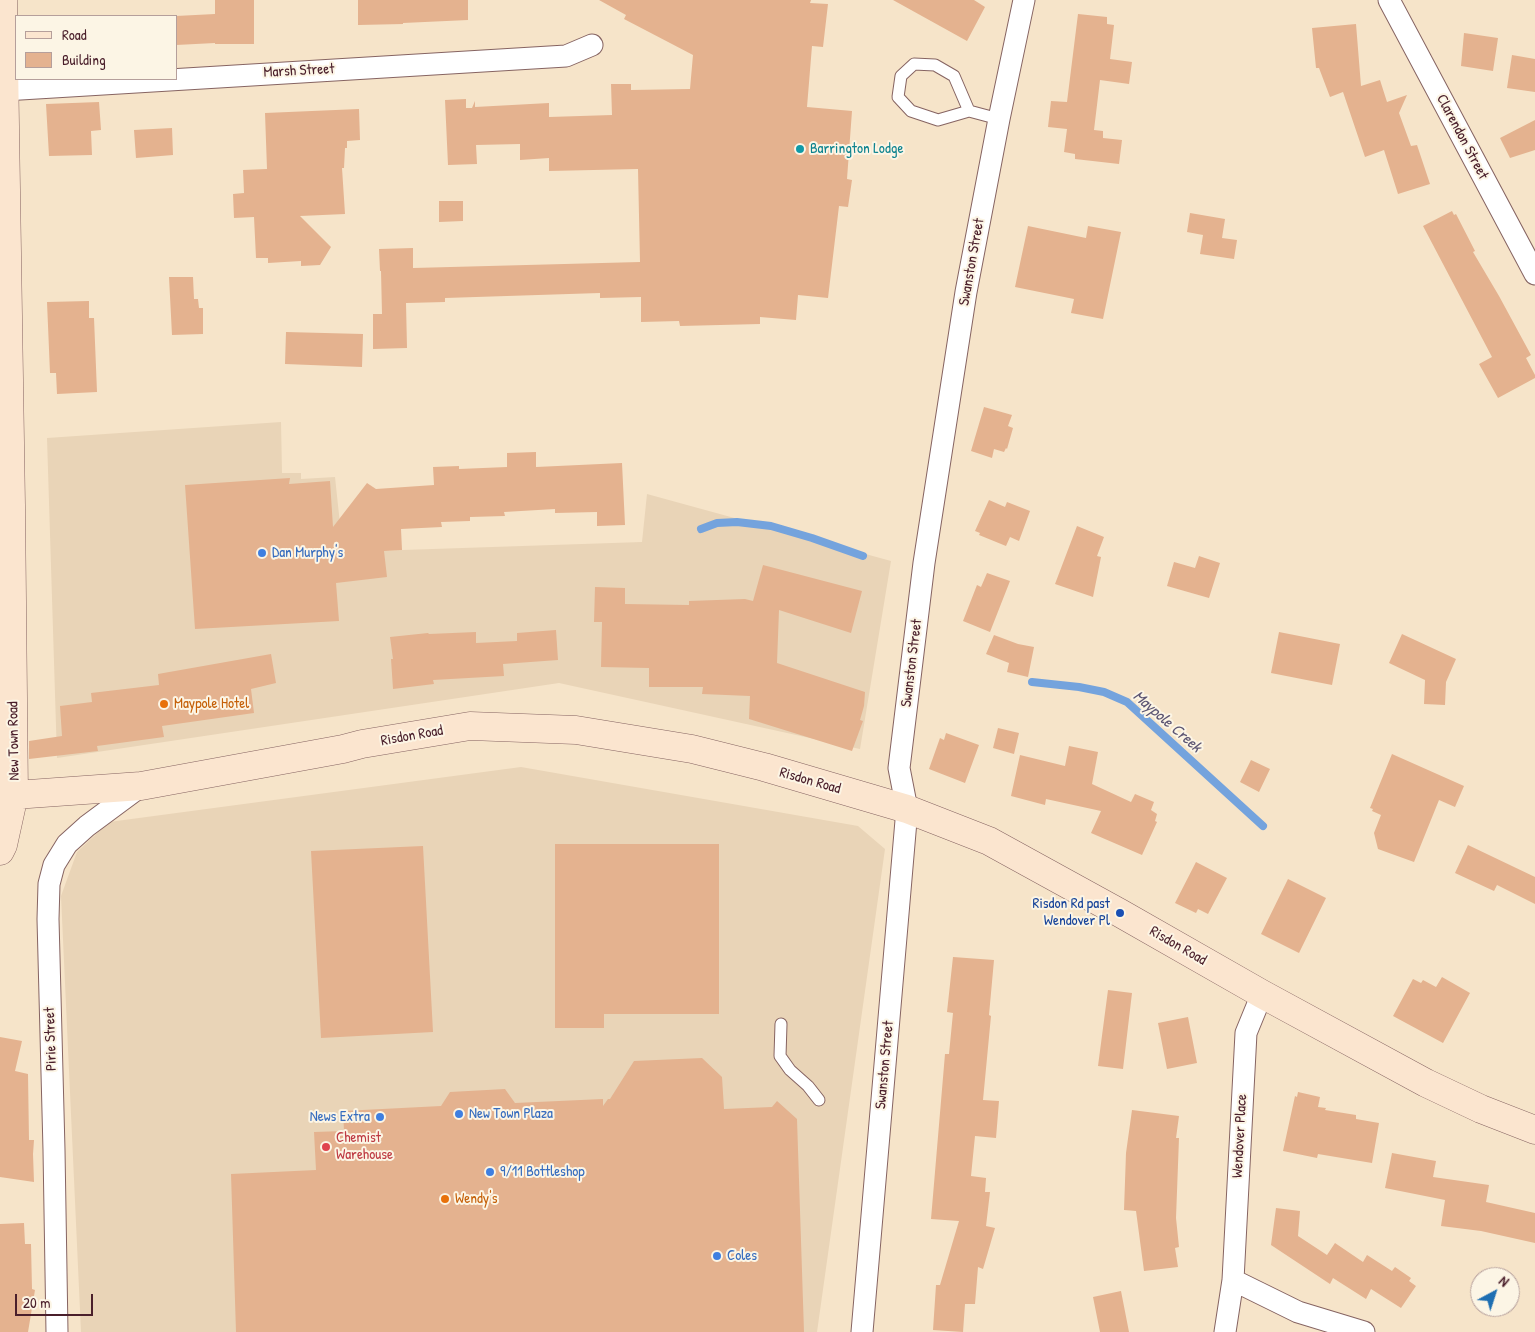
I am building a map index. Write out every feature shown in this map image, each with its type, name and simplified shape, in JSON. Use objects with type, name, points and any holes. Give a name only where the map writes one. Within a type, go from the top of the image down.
[{"type":"street","name":"New Town Road","points":[[0,851],[3,845],[7,796],[11,505],[2,0]]},
{"type":"street","name":"Swanston Street","points":[[862,1332],[906,809],[899,768],[924,563],[966,292],[1024,0]]},
{"type":"street","name":"Clarendon Street","points":[[1389,0],[1535,274]]},
{"type":"street","name":"Marsh Street","points":[[178,79],[566,56],[592,45]]},
{"type":"street","name":"Marsh Street","points":[[4,90],[169,80]]},
{"type":"street","name":"Risdon Road","points":[[7,796],[141,786],[184,780],[362,744],[470,726],[576,730],[692,749],[764,767],[906,809],[989,841],[1262,994],[1426,1083],[1481,1109],[1535,1130]]},
{"type":"street","name":"Pirie Street","points":[[57,1332],[48,919],[49,884],[54,865],[67,844],[87,826],[141,786]]},
{"type":"street","name":"Wendover Place","points":[[1225,1332],[1233,1280],[1246,1033],[1262,994]]},
{"type":"street","points":[[1233,1280],[1298,1312],[1364,1332]]},
{"type":"lane","points":[[969,111],[954,76],[935,64],[914,64],[901,76],[898,97],[912,112],[938,120],[969,111],[999,119]]},
{"type":"lane","points":[[781,1024],[780,1056],[790,1070],[808,1086],[819,1100]]},
{"type":"shaded area","points":[[281,422],[282,473],[301,473],[301,479],[335,477],[343,552],[642,542],[647,494],[891,561],[860,749],[559,683],[57,758],[47,438]]},
{"type":"shaded area","name":"New Town Plaza","points":[[521,767],[858,826],[885,849],[817,1332],[81,1332],[61,896],[77,852],[109,822]]},
{"type":"building","points":[[215,0],[254,0],[254,44],[178,45],[178,16],[215,14]]},
{"type":"building","points":[[358,0],[468,0],[468,20],[358,25]]},
{"type":"building","name":"Barrington Lodge","points":[[599,0],[811,0],[810,3],[828,4],[823,47],[812,46],[807,107],[852,111],[847,179],[852,180],[848,207],[839,206],[828,298],[798,295],[796,320],[760,317],[760,324],[680,326],[679,321],[641,322],[641,297],[600,298],[600,293],[445,298],[445,302],[406,303],[407,348],[373,349],[373,314],[382,314],[379,249],[413,248],[413,268],[640,262],[638,169],[549,171],[549,158],[520,160],[520,144],[476,145],[477,164],[448,165],[445,100],[466,99],[466,108],[472,108],[475,101],[475,107],[549,103],[549,117],[612,115],[611,84],[631,84],[631,90],[690,89],[693,55],[624,19],[626,15]]},
{"type":"building","points":[[893,0],[974,0],[985,7],[967,41]]},
{"type":"building","points":[[1078,14],[1107,17],[1107,24],[1114,25],[1110,59],[1132,62],[1129,84],[1100,80],[1094,130],[1103,131],[1103,138],[1122,140],[1119,164],[1075,159],[1075,154],[1064,152],[1067,129],[1048,127],[1051,101],[1067,102]]},
{"type":"building","points":[[1356,24],[1361,86],[1380,80],[1387,102],[1407,95],[1399,113],[1411,146],[1417,145],[1430,184],[1398,194],[1384,150],[1365,157],[1343,92],[1330,97],[1319,68],[1316,68],[1312,28]]},
{"type":"building","points":[[1464,33],[1498,38],[1493,71],[1461,66]]},
{"type":"building","points":[[1512,55],[1535,59],[1535,92],[1507,88]]},
{"type":"building","points":[[99,102],[101,130],[91,131],[92,155],[49,156],[46,104]]},
{"type":"building","points":[[359,109],[360,140],[347,141],[344,168],[342,168],[345,214],[300,216],[331,247],[320,265],[301,266],[301,261],[268,263],[268,258],[256,258],[254,217],[234,218],[233,194],[244,193],[243,170],[267,169],[265,113]]},
{"type":"building","points":[[1535,120],[1535,150],[1510,158],[1500,138]]},
{"type":"building","points":[[172,128],[173,155],[136,158],[134,130]]},
{"type":"building","points":[[439,201],[463,201],[463,221],[439,222]]},
{"type":"building","points":[[1452,211],[1454,215],[1456,214],[1475,251],[1473,252],[1531,355],[1526,358],[1535,378],[1498,398],[1479,364],[1492,357],[1423,226]]},
{"type":"building","points":[[1190,213],[1225,219],[1222,238],[1237,240],[1234,259],[1200,254],[1203,235],[1187,232]]},
{"type":"building","points":[[1028,226],[1086,238],[1088,226],[1121,232],[1103,319],[1071,313],[1074,299],[1015,287]]},
{"type":"building","points":[[169,277],[193,277],[194,299],[198,299],[199,308],[203,308],[203,334],[172,335]]},
{"type":"building","points":[[89,301],[89,318],[94,318],[97,392],[57,394],[56,373],[50,373],[47,302]]},
{"type":"building","points":[[286,332],[363,334],[362,367],[285,364]]},
{"type":"building","points":[[984,407],[1012,415],[1008,426],[1013,428],[1007,449],[1004,452],[994,449],[992,458],[971,451]]},
{"type":"building","points":[[536,452],[536,467],[622,463],[625,525],[597,526],[597,512],[555,513],[555,509],[504,512],[505,516],[470,517],[470,521],[441,522],[442,527],[401,529],[402,550],[384,551],[387,577],[336,583],[339,621],[195,629],[185,485],[290,478],[289,484],[330,481],[333,527],[367,483],[376,489],[434,485],[433,467],[459,466],[459,469],[507,467],[507,453]]},
{"type":"building","points":[[989,500],[1005,507],[1007,502],[1030,511],[1019,541],[1010,537],[1006,546],[979,535],[980,533],[975,531]]},
{"type":"building","points":[[1077,526],[1104,537],[1097,556],[1101,557],[1093,597],[1055,584]]},
{"type":"building","points":[[1199,556],[1220,563],[1209,598],[1167,586],[1174,562],[1195,568]]},
{"type":"building","points":[[763,565],[862,591],[851,633],[779,610],[777,663],[865,692],[860,720],[863,721],[852,751],[749,719],[750,696],[702,694],[703,687],[649,687],[649,668],[601,667],[602,622],[594,622],[595,587],[625,588],[625,604],[689,605],[689,601],[745,599],[753,601]]},
{"type":"building","points":[[987,573],[1010,581],[990,632],[963,621],[977,585],[981,587]]},
{"type":"building","points":[[556,630],[558,660],[503,664],[504,676],[433,680],[434,684],[393,689],[391,659],[393,659],[390,637],[428,633],[476,632],[476,643],[517,641],[517,633]]},
{"type":"building","points":[[1279,632],[1340,644],[1332,685],[1271,673]]},
{"type":"building","points":[[1402,634],[1456,659],[1446,682],[1445,705],[1424,704],[1425,680],[1389,663]]},
{"type":"building","points":[[994,635],[1018,644],[1034,647],[1028,677],[1007,672],[1009,663],[986,654]]},
{"type":"building","name":"Maypole Hotel","points":[[271,654],[276,683],[251,689],[254,713],[162,726],[164,737],[97,746],[98,751],[29,759],[29,741],[62,736],[60,706],[92,702],[91,693],[159,685],[158,674]]},
{"type":"building","points":[[998,728],[1019,733],[1014,754],[993,748]]},
{"type":"building","points":[[946,733],[979,745],[965,783],[929,769],[940,738],[944,740]]},
{"type":"building","points":[[1069,746],[1098,752],[1092,784],[1131,802],[1135,794],[1154,802],[1151,810],[1157,814],[1155,821],[1157,822],[1142,855],[1091,833],[1101,811],[1046,799],[1045,805],[1011,796],[1020,755],[1065,766]]},
{"type":"building","points":[[1392,754],[1464,786],[1455,807],[1439,800],[1414,862],[1378,849],[1374,833],[1381,815],[1370,808]]},
{"type":"building","points":[[1251,760],[1270,769],[1259,792],[1240,782]]},
{"type":"building","points":[[555,844],[719,844],[719,1014],[604,1014],[604,1028],[555,1028]]},
{"type":"building","points":[[1468,845],[1535,877],[1535,904],[1497,885],[1494,891],[1455,873]]},
{"type":"building","points":[[423,846],[433,1032],[321,1038],[311,851]]},
{"type":"building","points":[[1196,862],[1227,878],[1208,914],[1198,909],[1196,913],[1175,903]]},
{"type":"building","points":[[1288,879],[1326,898],[1299,953],[1261,934]]},
{"type":"building","points":[[953,957],[994,960],[983,1100],[999,1101],[996,1138],[975,1136],[971,1176],[986,1178],[985,1192],[990,1192],[986,1226],[995,1228],[983,1269],[978,1267],[975,1304],[965,1304],[963,1332],[933,1330],[936,1285],[940,1285],[959,1221],[931,1219],[945,1054],[949,1054],[953,1013],[947,1012]]},
{"type":"building","points":[[1442,977],[1470,993],[1443,1043],[1393,1016],[1413,979],[1421,983],[1423,980],[1436,987]]},
{"type":"building","points":[[1108,990],[1132,993],[1123,1069],[1098,1066]]},
{"type":"building","points":[[1188,1017],[1197,1063],[1167,1069],[1158,1023]]},
{"type":"building","points":[[0,1037],[22,1041],[15,1071],[28,1074],[29,1140],[34,1140],[34,1182],[0,1177]]},
{"type":"building","points":[[702,1058],[722,1077],[724,1109],[772,1107],[777,1101],[797,1119],[804,1332],[236,1332],[231,1174],[316,1170],[314,1132],[344,1131],[343,1111],[441,1106],[450,1092],[505,1089],[515,1103],[603,1099],[603,1106],[610,1099],[634,1061]]},
{"type":"building","points":[[1298,1092],[1320,1097],[1318,1107],[1326,1108],[1325,1110],[1356,1115],[1356,1119],[1379,1123],[1372,1163],[1318,1154],[1317,1158],[1283,1151],[1295,1096],[1297,1097]]},
{"type":"building","points":[[1132,1110],[1179,1116],[1176,1138],[1179,1138],[1176,1218],[1179,1247],[1175,1248],[1178,1267],[1144,1271],[1136,1211],[1124,1210],[1126,1153]]},
{"type":"building","points":[[1392,1153],[1436,1161],[1433,1177],[1489,1185],[1486,1202],[1535,1213],[1535,1243],[1481,1231],[1441,1226],[1445,1200],[1385,1188]]},
{"type":"building","points":[[1276,1208],[1300,1211],[1298,1236],[1327,1255],[1335,1243],[1363,1262],[1367,1255],[1392,1271],[1395,1267],[1411,1278],[1409,1281],[1416,1286],[1401,1308],[1371,1289],[1366,1299],[1333,1278],[1330,1284],[1271,1245]]},
{"type":"building","points":[[24,1223],[25,1244],[31,1244],[32,1289],[35,1290],[28,1332],[0,1332],[0,1224]]},
{"type":"building","points":[[1121,1291],[1129,1332],[1100,1332],[1093,1297]]},
{"type":"waterway","name":"Maypole Creek","points":[[701,529],[717,523],[737,522],[771,526],[863,556]]},
{"type":"waterway","name":"Maypole Creek","points":[[1032,682],[1079,687],[1104,692],[1127,702],[1263,826]]},
{"type":"place","name":"Barrington Lodge","points":[[800,149]]},
{"type":"place","name":"Dan Murphy's","points":[[262,553]]},
{"type":"place","name":"Maypole Hotel","points":[[164,704]]},
{"type":"place","name":"Risdon Rd past Wendover Pl","points":[[1120,913]]},
{"type":"place","name":"New Town Plaza","points":[[459,1114]]},
{"type":"place","name":"News Extra","points":[[380,1117]]},
{"type":"place","name":"Chemist Warehouse","points":[[326,1147]]},
{"type":"place","name":"9/11 Bottleshop","points":[[490,1172]]},
{"type":"place","name":"Wendy's","points":[[445,1199]]},
{"type":"place","name":"Coles","points":[[717,1256]]}]
